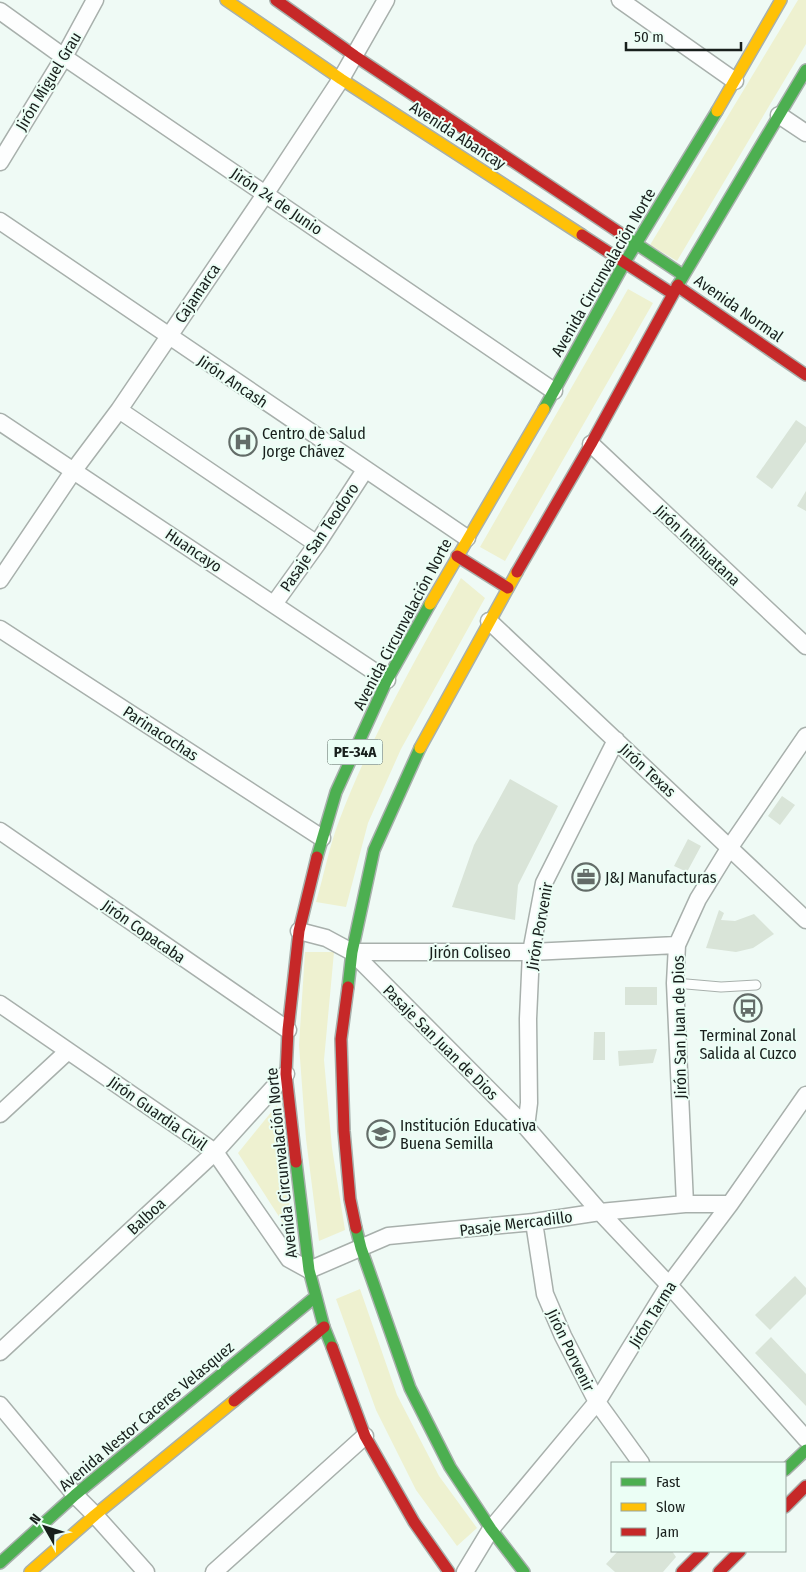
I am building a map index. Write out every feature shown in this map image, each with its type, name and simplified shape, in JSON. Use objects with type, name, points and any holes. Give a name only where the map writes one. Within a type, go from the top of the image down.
[{"type":"main road","name":"Avenida Abancay","points":[[226,0],[341,79],[625,262],[678,285]]},
{"type":"main road","name":"Avenida Abancay","points":[[276,0],[355,56],[635,244],[678,285]]},
{"type":"main road","name":"Avenida Circunvalación Norte","points":[[448,1572],[414,1522],[365,1436],[324,1328],[315,1297],[309,1270],[286,1074],[288,1030],[299,931],[322,838],[336,792],[387,680],[467,538],[554,391],[635,244],[736,81],[781,0]]},
{"type":"main road","points":[[524,1572],[491,1528],[450,1467],[410,1388],[361,1248],[350,1199],[344,1131],[341,1039],[352,952],[374,850],[421,745],[489,621],[591,444],[678,285],[806,70]]},
{"type":"main road","name":"Avenida Normal","points":[[678,285],[806,375]]},
{"type":"main road","points":[[457,556],[508,588]]},
{"type":"main road","name":"Avenida Nestor Caceres Velasquez","points":[[0,1563],[75,1495],[315,1297]]},
{"type":"main road","points":[[30,1572],[95,1515],[324,1328]]},
{"type":"main road","points":[[786,1469],[806,1450]]},
{"type":"main road","points":[[786,1506],[806,1486]]},
{"type":"main road","points":[[682,1572],[703,1552]]},
{"type":"main road","points":[[719,1572],[739,1552]]},
{"type":"street","name":"Jirón Miguel Grau","points":[[0,162],[64,57],[95,0]]},
{"type":"street","name":"Cajamarca","points":[[0,580],[74,470],[119,410],[266,193],[341,79],[386,0]]},
{"type":"street","points":[[620,0],[736,81]]},
{"type":"street","name":"Jirón 24 de Junio","points":[[0,11],[64,57],[554,391]]},
{"type":"street","points":[[779,115],[806,133]]},
{"type":"street","name":"Jirón Ancash","points":[[0,221],[467,538]]},
{"type":"street","points":[[119,410],[317,544]]},
{"type":"street","name":"Huancayo","points":[[0,422],[387,680]]},
{"type":"street","name":"Jirón Intihuatana","points":[[591,444],[806,646]]},
{"type":"street","name":"Pasaje San Teodoro","points":[[274,604],[317,544],[365,470]]},
{"type":"street","name":"Jirón Texas","points":[[489,621],[806,920]]},
{"type":"street","name":"Parinacochas","points":[[0,629],[322,838]]},
{"type":"street","name":"Jirón San Juan de Dios","points":[[685,1204],[675,982],[677,945],[698,899],[730,847],[806,736]]},
{"type":"street","name":"Jirón Porvenir","points":[[526,1127],[531,952],[544,883],[616,740]]},
{"type":"street","name":"Jirón Copacaba","points":[[0,831],[288,1030]]},
{"type":"street","name":"Pasaje San Juan de Dios","points":[[299,931],[326,938],[352,952],[526,1127],[600,1212],[669,1285]]},
{"type":"street","name":"Jirón Coliseo","points":[[352,952],[531,952],[677,945]]},
{"type":"street","name":"Jirón Guardia Civil","points":[[0,1004],[215,1152],[289,1259],[309,1270]]},
{"type":"street","points":[[0,1114],[68,1051]]},
{"type":"street","name":"Balboa","points":[[0,1352],[215,1152],[286,1074]]},
{"type":"street","name":"Jirón Tarma","points":[[465,1572],[491,1528],[597,1402],[669,1285],[730,1204],[806,1095]]},
{"type":"street","name":"Pasaje Mercadillo","points":[[309,1270],[388,1236],[534,1222],[600,1212],[685,1204],[730,1204]]},
{"type":"street","name":"Jirón Porvenir","points":[[534,1222],[545,1294],[563,1336],[597,1402],[641,1462]]},
{"type":"street","points":[[669,1285],[806,1439]]},
{"type":"street","points":[[0,1405],[75,1495],[146,1572]]},
{"type":"street","points":[[214,1572],[365,1436]]},
{"type":"street","points":[[705,1552],[719,1572]]},
{"type":"lane","points":[[675,982],[721,987],[756,984]]},
{"type":"green space","points":[[798,0],[806,0],[806,44],[677,261],[650,245]]},
{"type":"green space","points":[[628,289],[653,303],[505,561],[480,547]]},
{"type":"green space","points":[[461,578],[485,598],[401,749],[368,823],[346,907],[316,902],[335,831],[365,758]]},
{"type":"green space","points":[[305,952],[334,952],[324,1060],[332,1148],[345,1230],[319,1241],[306,1139],[299,1045]]},
{"type":"green space","points":[[277,1105],[294,1240],[238,1153]]},
{"type":"green space","points":[[360,1289],[397,1395],[439,1476],[477,1528],[457,1546],[416,1490],[376,1410],[336,1299]]},
{"type":"building","points":[[796,420],[806,427],[806,442],[772,489],[756,477]]},
{"type":"building","points":[[806,491],[806,511],[797,506]]},
{"type":"building","points":[[510,779],[558,806],[518,885],[515,920],[452,907],[474,845]]},
{"type":"building","points":[[782,796],[795,805],[780,825],[768,816]]},
{"type":"building","points":[[688,839],[701,846],[687,872],[674,866]]},
{"type":"building","points":[[719,910],[724,913],[721,920],[735,921],[754,914],[774,934],[753,948],[736,952],[706,948]]},
{"type":"building","points":[[625,987],[657,987],[657,1005],[625,1005]]},
{"type":"building","points":[[594,1032],[605,1032],[605,1060],[593,1060]]},
{"type":"building","points":[[657,1049],[653,1063],[619,1066],[618,1051]]},
{"type":"building","points":[[795,1276],[806,1288],[806,1294],[770,1330],[755,1315]]},
{"type":"building","points":[[771,1337],[806,1374],[806,1406],[755,1353]]},
{"type":"building","points":[[617,1552],[673,1552],[676,1557],[663,1572],[615,1572],[606,1564]]},
{"type":"traffic: fast","points":[[678,285],[806,70]]},
{"type":"traffic: fast","points":[[544,409],[625,262],[717,111]]},
{"type":"traffic: fast","points":[[623,235],[683,275]]},
{"type":"traffic: fast","points":[[317,857],[336,792],[387,680],[430,604]]},
{"type":"traffic: fast","points":[[348,987],[352,952],[374,850],[420,748]]},
{"type":"traffic: fast","points":[[296,1162],[309,1270],[324,1327],[332,1347]]},
{"type":"traffic: fast","points":[[356,1228],[361,1248],[410,1388],[450,1467],[491,1529],[524,1572]]},
{"type":"traffic: fast","points":[[0,1563],[75,1495],[315,1297]]},
{"type":"traffic: fast","points":[[786,1469],[806,1450]]},
{"type":"traffic: slow","points":[[226,0],[341,79],[582,235]]},
{"type":"traffic: slow","points":[[717,111],[781,0]]},
{"type":"traffic: slow","points":[[430,604],[544,409]]},
{"type":"traffic: slow","points":[[420,748],[517,572]]},
{"type":"traffic: slow","points":[[30,1572],[95,1515],[234,1401]]},
{"type":"traffic: jam","points":[[276,0],[355,56],[623,235]]},
{"type":"traffic: jam","points":[[582,235],[673,294]]},
{"type":"traffic: jam","points":[[517,572],[591,444],[678,285]]},
{"type":"traffic: jam","points":[[677,286],[806,375]]},
{"type":"traffic: jam","points":[[457,556],[508,588]]},
{"type":"traffic: jam","points":[[296,1162],[286,1074],[288,1030],[299,931],[317,857]]},
{"type":"traffic: jam","points":[[348,987],[341,1039],[344,1131],[350,1199],[356,1228]]},
{"type":"traffic: jam","points":[[234,1401],[324,1327]]},
{"type":"traffic: jam","points":[[332,1347],[365,1436],[414,1522],[449,1572]]},
{"type":"traffic: jam","points":[[786,1506],[806,1486]]},
{"type":"traffic: jam","points":[[682,1572],[702,1552]]},
{"type":"traffic: jam","points":[[719,1572],[739,1552]]},
{"type":"place","name":"Centro de Salud Jorge Chávez","points":[[243,442]]},
{"type":"place","name":"J&J Manufacturas","points":[[586,877]]},
{"type":"place","name":"Terminal Zonal Salida al Cuzco","points":[[748,1008]]},
{"type":"place","name":"Institución Educativa Buena Semilla","points":[[381,1134]]}]
